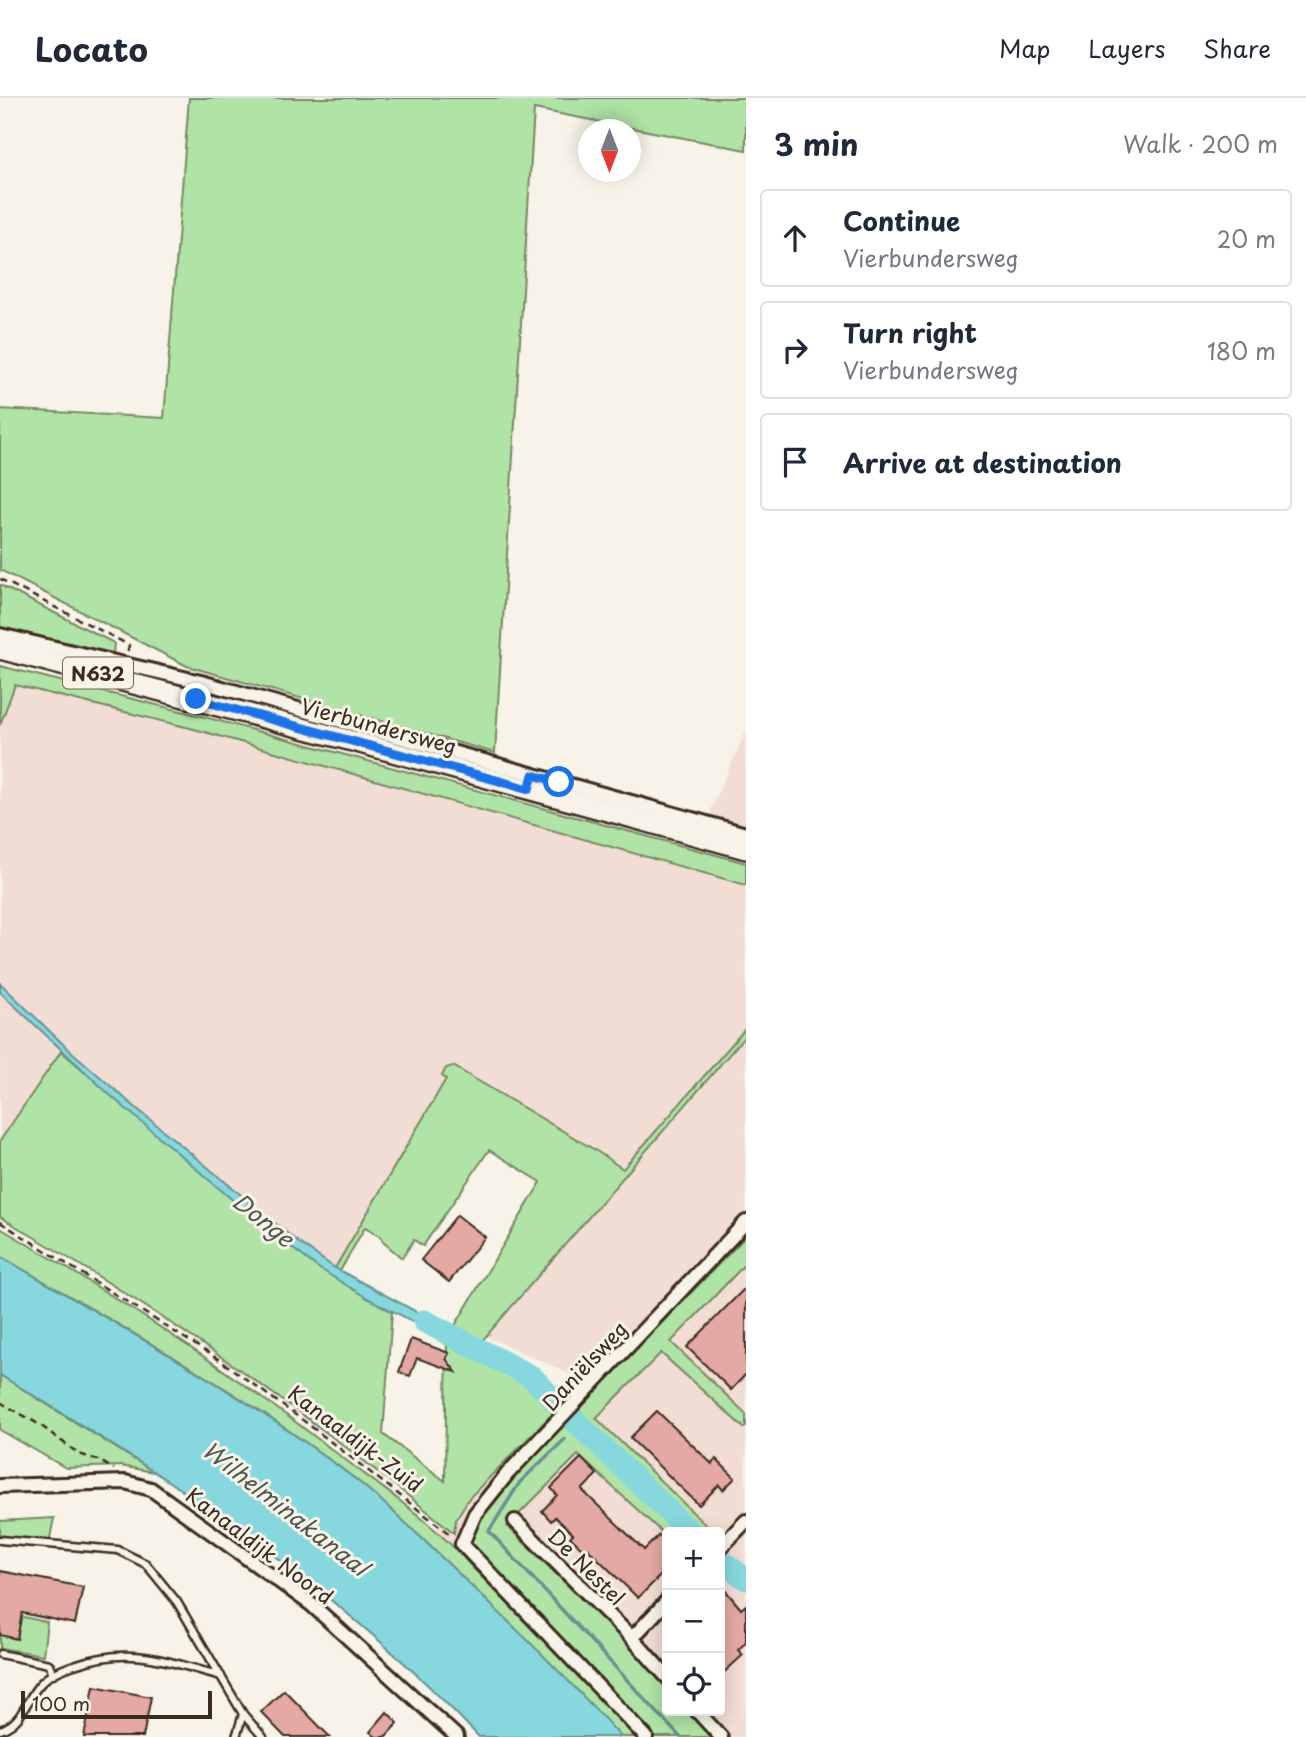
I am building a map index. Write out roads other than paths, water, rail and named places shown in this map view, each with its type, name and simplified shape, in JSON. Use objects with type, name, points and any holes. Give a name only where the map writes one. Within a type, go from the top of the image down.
[{"type":"main road","name":"Vierbundersweg","points":[[0,649],[123,672],[198,690],[531,782],[746,849]]},
{"type":"street","name":"Vierbundersweg","points":[[0,635],[123,672]]},
{"type":"street","name":"Vierbundersweg","points":[[531,782],[746,834]]},
{"type":"street","name":"Daniëlsweg","points":[[646,1737],[462,1544],[475,1514],[508,1473],[746,1222]]},
{"type":"street","name":"Kanaaldijk Noord","points":[[0,1486],[125,1482],[151,1489],[312,1605],[457,1737]]},
{"type":"street","name":"De Nestel","points":[[515,1521],[632,1637],[662,1671]]},
{"type":"street","points":[[725,1543],[746,1521]]},
{"type":"street","points":[[632,1637],[662,1606]]},
{"type":"street","points":[[702,1716],[721,1737]]},
{"type":"lane","points":[[0,1540],[118,1550],[146,1564],[177,1602],[243,1714],[263,1737]]},
{"type":"lane","points":[[0,1654],[49,1664],[53,1674]]},
{"type":"lane","points":[[0,1730],[18,1720],[41,1683],[53,1674],[95,1657],[141,1654],[220,1676]]},
{"type":"lane","points":[[236,1737],[243,1714]]},
{"type":"water","points":[[0,983],[65,1046],[129,1102],[299,1243],[335,1268],[452,1331],[447,1339],[367,1298],[317,1267],[263,1226],[111,1096],[0,992]]},
{"type":"water","name":"Wilhelminakanaal","points":[[0,1256],[228,1391],[359,1482],[409,1526],[520,1633],[621,1737],[479,1737],[371,1633],[313,1585],[191,1496],[0,1375]]},
{"type":"waterway","name":"Donge","points":[[424,1321],[532,1377],[560,1406]]},
{"type":"waterway","name":"Donge","points":[[573,1419],[685,1527]]},
{"type":"waterway","points":[[565,1439],[520,1482],[489,1531],[680,1737]]},
{"type":"waterway","name":"Donge","points":[[725,1564],[746,1579]]}]
